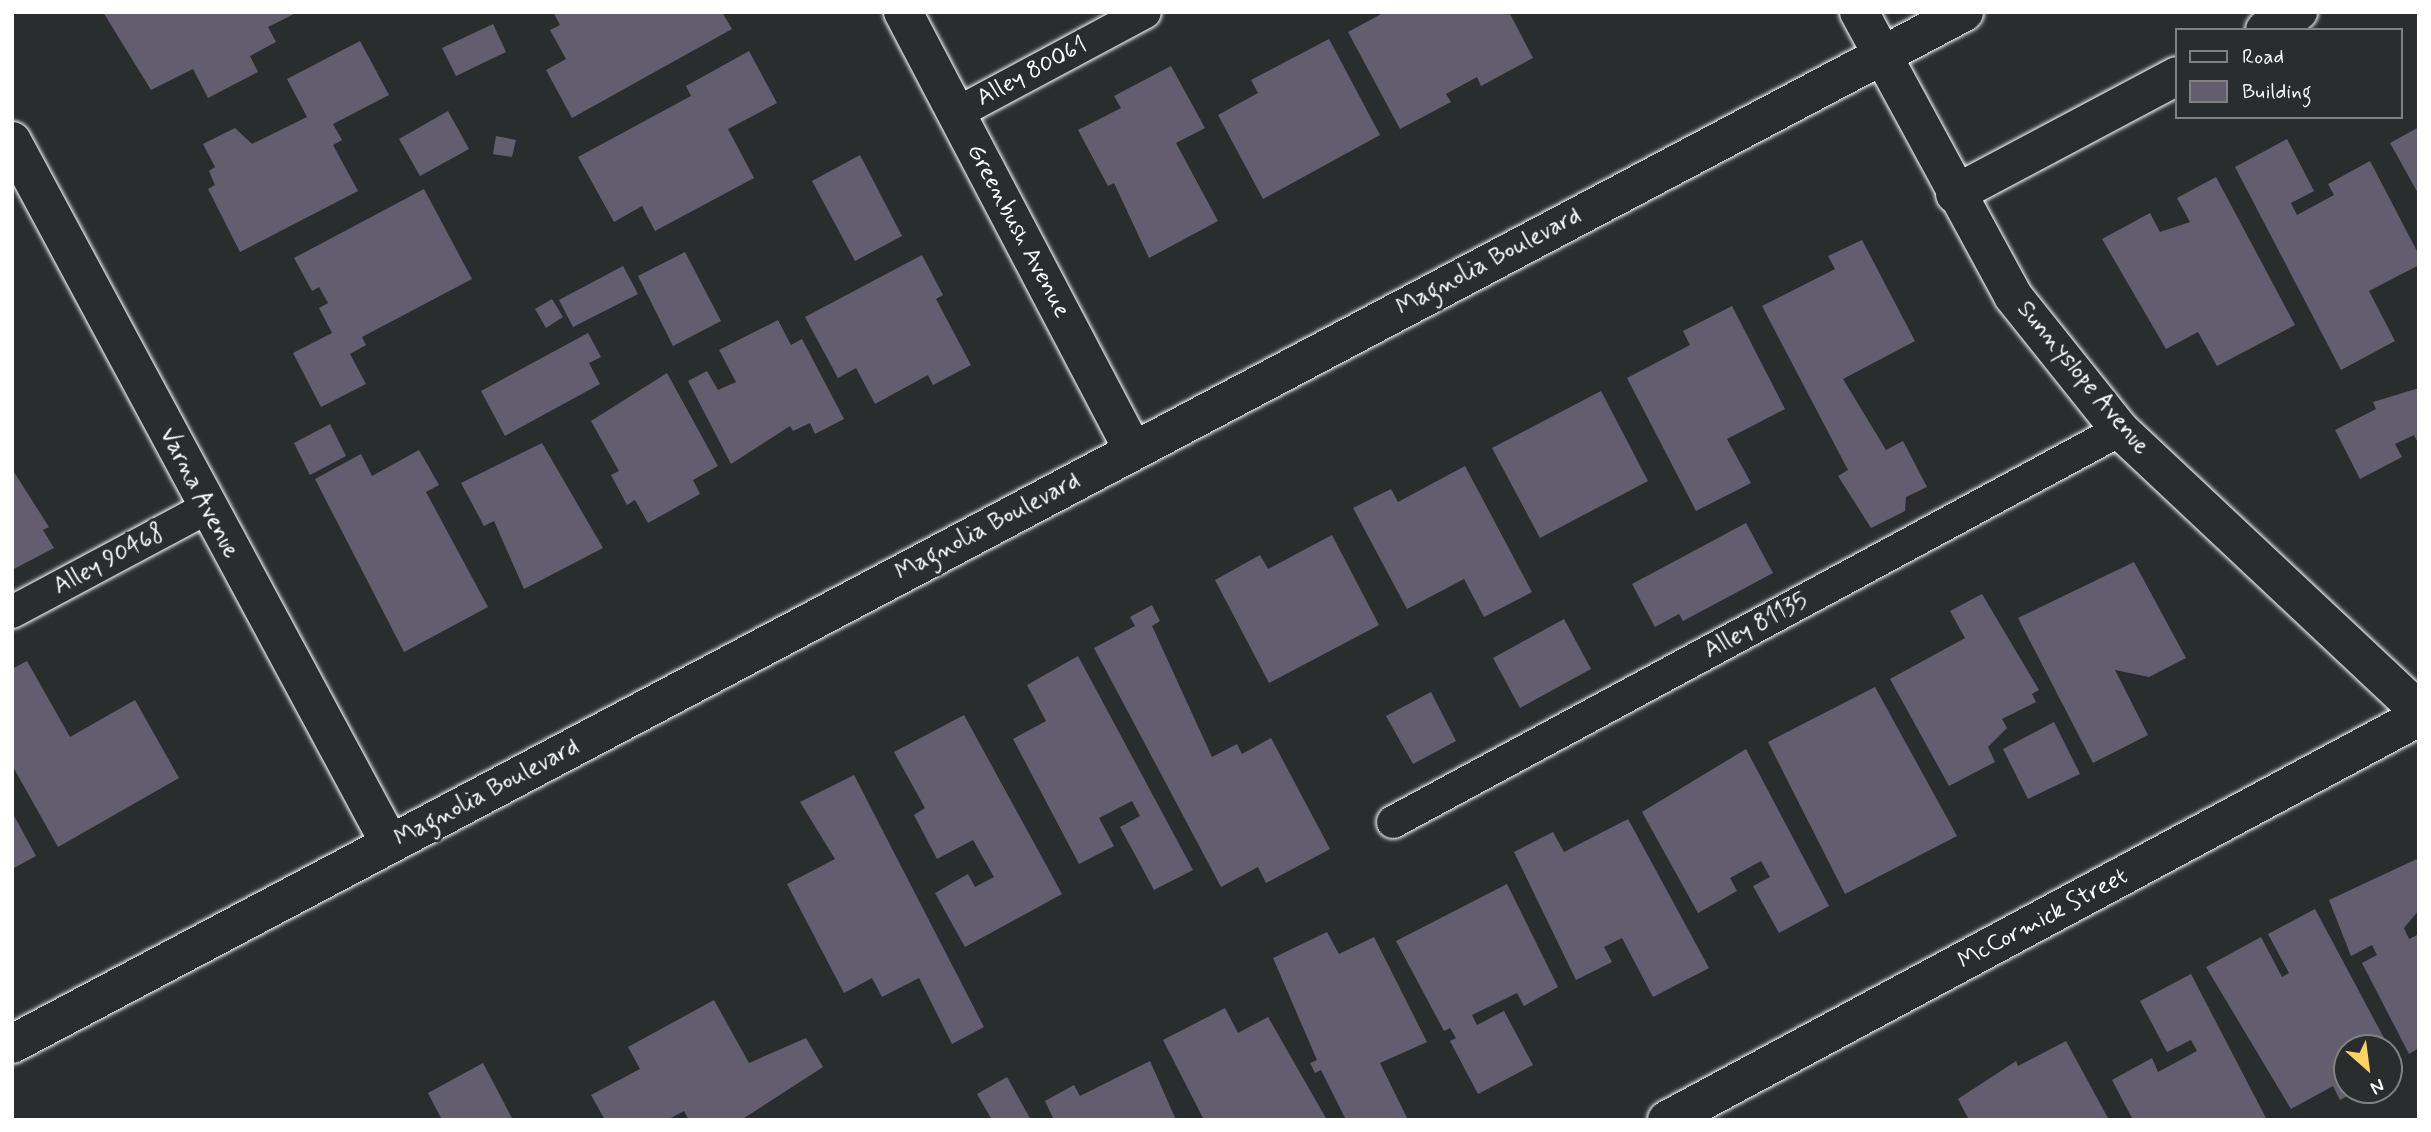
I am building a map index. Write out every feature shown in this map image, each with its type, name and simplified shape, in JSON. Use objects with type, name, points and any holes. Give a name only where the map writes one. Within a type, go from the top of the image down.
[{"type":"street","name":"Greenbush Avenue","points":[[904,12],[1133,450]]},
{"type":"street","name":"Sunnyslope Avenue","points":[[1858,12],[2013,296],[2120,430],[2419,711]]},
{"type":"street","name":"Magnolia Boulevard","points":[[12,1044],[1965,12]]},
{"type":"street","points":[[2269,28],[2298,12]]},
{"type":"street","points":[[1955,194],[2176,77]]},
{"type":"street","name":"Varna Avenue","points":[[12,141],[206,508],[390,844]]},
{"type":"street","name":"McCormick Street","points":[[1667,1120],[2419,717]]},
{"type":"lane","name":"Alley 80061","points":[[957,113],[1145,12]]},
{"type":"lane","name":"Alley 81135","points":[[1393,822],[2120,430]]},
{"type":"lane","name":"Alley 90468","points":[[12,612],[206,508]]},
{"type":"building","points":[[103,12],[298,12],[268,27],[276,42],[250,56],[258,72],[208,98],[193,69],[151,90]]},
{"type":"building","points":[[553,12],[722,12],[732,29],[572,118],[546,70],[566,59],[550,30],[560,25]]},
{"type":"building","points":[[1385,12],[1509,12],[1533,58],[1481,86],[1477,77],[1446,94],[1451,102],[1400,129],[1348,32]]},
{"type":"building","points":[[493,24],[506,52],[456,76],[442,48]]},
{"type":"building","points":[[1329,39],[1380,135],[1263,199],[1218,115],[1258,93],[1251,80]]},
{"type":"building","points":[[360,41],[389,95],[333,124],[342,140],[333,145],[358,191],[240,252],[208,189],[215,185],[209,171],[215,167],[203,144],[235,128],[252,144],[307,117],[287,79]]},
{"type":"building","points":[[749,51],[777,103],[728,129],[754,178],[655,231],[642,206],[614,222],[578,157],[691,96],[686,86]]},
{"type":"building","points":[[1171,66],[1205,128],[1176,143],[1218,221],[1149,258],[1114,183],[1108,186],[1078,130],[1121,108],[1114,96]]},
{"type":"building","points":[[448,111],[469,149],[420,176],[399,139]]},
{"type":"building","points":[[2419,127],[2419,195],[2390,143]]},
{"type":"building","points":[[496,136],[516,140],[512,157],[493,154]]},
{"type":"building","points":[[2287,139],[2314,191],[2291,203],[2297,215],[2334,195],[2328,184],[2370,161],[2419,255],[2419,265],[2369,291],[2395,341],[2341,370],[2235,167]]},
{"type":"building","points":[[860,155],[902,236],[855,261],[812,181]]},
{"type":"building","points":[[2216,177],[2295,325],[2217,366],[2198,332],[2166,349],[2102,239],[2150,213],[2160,232],[2190,222],[2177,198]]},
{"type":"building","points":[[424,189],[472,279],[362,337],[366,345],[350,354],[366,384],[321,407],[293,353],[332,333],[319,308],[328,303],[319,287],[312,291],[294,258]]},
{"type":"building","points":[[1862,240],[1915,341],[1843,379],[1886,450],[1903,441],[1927,487],[1906,497],[1905,511],[1871,528],[1838,476],[1848,470],[1762,306],[1835,269],[1828,256]]},
{"type":"building","points":[[685,252],[721,321],[673,346],[638,276]]},
{"type":"building","points":[[922,255],[943,295],[936,299],[971,365],[933,385],[928,375],[875,404],[856,368],[838,378],[805,317]]},
{"type":"building","points":[[623,266],[638,294],[573,327],[559,300]]},
{"type":"building","points":[[552,299],[563,317],[546,328],[535,309]]},
{"type":"building","points":[[1732,306],[1785,409],[1727,439],[1751,483],[1696,511],[1627,378],[1690,345],[1683,331]]},
{"type":"building","points":[[778,320],[791,345],[802,339],[844,419],[815,434],[810,423],[793,431],[790,426],[731,464],[688,381],[707,371],[718,390],[736,382],[719,350]]},
{"type":"building","points":[[588,333],[601,357],[589,363],[600,384],[505,436],[481,391]]},
{"type":"building","points":[[667,373],[718,466],[693,480],[700,494],[648,523],[635,500],[627,505],[611,475],[619,471],[591,421]]},
{"type":"building","points":[[2419,388],[2419,445],[2414,435],[2395,444],[2402,457],[2360,479],[2335,430],[2376,409],[2373,402]]},
{"type":"building","points":[[1601,391],[1648,481],[1540,538],[1492,448]]},
{"type":"building","points":[[330,424],[346,456],[310,475],[294,443]]},
{"type":"building","points":[[542,443],[603,548],[524,589],[494,521],[484,526],[461,483]]},
{"type":"building","points":[[419,450],[439,485],[426,492],[488,607],[404,652],[315,479],[361,454],[372,476]]},
{"type":"building","points":[[1465,466],[1532,592],[1484,617],[1464,579],[1407,609],[1353,508],[1391,489],[1398,502]]},
{"type":"building","points":[[12,469],[49,527],[43,530],[54,548],[12,570]]},
{"type":"building","points":[[1746,523],[1773,573],[1683,621],[1679,614],[1655,627],[1632,584]]},
{"type":"building","points":[[1332,535],[1379,625],[1269,683],[1215,580],[1260,555],[1268,569]]},
{"type":"building","points":[[2134,562],[2186,658],[2149,677],[2115,670],[2148,735],[2093,763],[2018,618]]},
{"type":"building","points":[[1982,594],[2039,690],[2032,694],[2036,702],[2002,719],[2007,728],[1988,747],[1995,762],[1949,786],[1890,679],[1965,638],[1950,611]]},
{"type":"building","points":[[1152,605],[1160,621],[1152,626],[1212,757],[1237,744],[1242,754],[1271,738],[1330,849],[1266,883],[1258,867],[1221,887],[1094,648],[1135,626],[1130,617]]},
{"type":"building","points":[[1564,619],[1591,669],[1520,708],[1493,658]]},
{"type":"building","points":[[1078,656],[1193,870],[1154,890],[1120,827],[1140,816],[1132,801],[1099,818],[1114,846],[1079,864],[1013,739],[1046,721],[1027,685]]},
{"type":"building","points":[[27,661],[70,737],[135,700],[179,778],[58,847],[12,765],[12,669]]},
{"type":"building","points":[[1875,687],[1957,836],[1845,894],[1768,742]]},
{"type":"building","points":[[1431,692],[1456,741],[1413,764],[1386,716]]},
{"type":"building","points":[[964,715],[1062,894],[965,947],[935,893],[968,874],[975,887],[994,877],[973,840],[937,859],[914,815],[925,808],[894,752]]},
{"type":"building","points":[[2054,722],[2080,774],[2028,799],[2003,749]]},
{"type":"building","points":[[1746,749],[1829,906],[1779,933],[1753,886],[1770,877],[1761,861],[1730,878],[1737,891],[1698,913],[1642,812]]},
{"type":"building","points":[[854,775],[984,1027],[952,1044],[919,978],[882,997],[872,978],[844,993],[787,884],[835,859],[800,802]]},
{"type":"building","points":[[12,812],[36,856],[12,869]]},
{"type":"building","points":[[1628,819],[1709,968],[1653,997],[1622,938],[1604,947],[1612,962],[1576,980],[1514,852],[1553,832],[1564,852]]},
{"type":"building","points":[[2419,858],[2419,910],[2404,928],[2409,939],[2419,934],[2419,1048],[2409,1054],[2403,1042],[2403,1034],[2399,1034],[2362,963],[2377,955],[2372,945],[2351,956],[2329,900]]},
{"type":"building","points":[[1507,884],[1558,987],[1524,1006],[1517,993],[1472,1015],[1477,1025],[1504,1011],[1533,1065],[1478,1094],[1450,1041],[1456,1038],[1450,1028],[1444,1031],[1396,941]]},
{"type":"building","points":[[2315,909],[2382,1034],[2333,1034],[2333,1086],[2291,1109],[2206,967],[2261,937],[2282,977],[2289,973],[2268,934]]},
{"type":"building","points":[[1327,932],[1339,954],[1374,937],[1427,1042],[1380,1063],[1408,1120],[1346,1120],[1321,1070],[1315,1073],[1310,1063],[1317,1060],[1273,958]]},
{"type":"building","points":[[2191,974],[2267,1120],[2133,1120],[2112,1080],[2152,1058],[2158,1072],[2197,1051],[2191,1040],[2167,1052],[2140,1001]]},
{"type":"building","points":[[714,1000],[749,1063],[806,1038],[823,1067],[741,1120],[689,1120],[684,1111],[667,1120],[605,1120],[591,1095],[640,1069],[628,1047]]},
{"type":"building","points":[[1225,1008],[1238,1033],[1268,1017],[1327,1120],[1204,1120],[1163,1040]]},
{"type":"building","points":[[2066,1041],[2109,1120],[1969,1120],[1958,1099],[2016,1061],[2018,1066]]},
{"type":"building","points":[[1150,1061],[1176,1120],[1054,1120],[1045,1101],[1074,1085],[1080,1096]]},
{"type":"building","points":[[483,1063],[513,1120],[442,1120],[428,1093]]},
{"type":"building","points":[[1007,1077],[1031,1120],[992,1120],[977,1094]]}]
